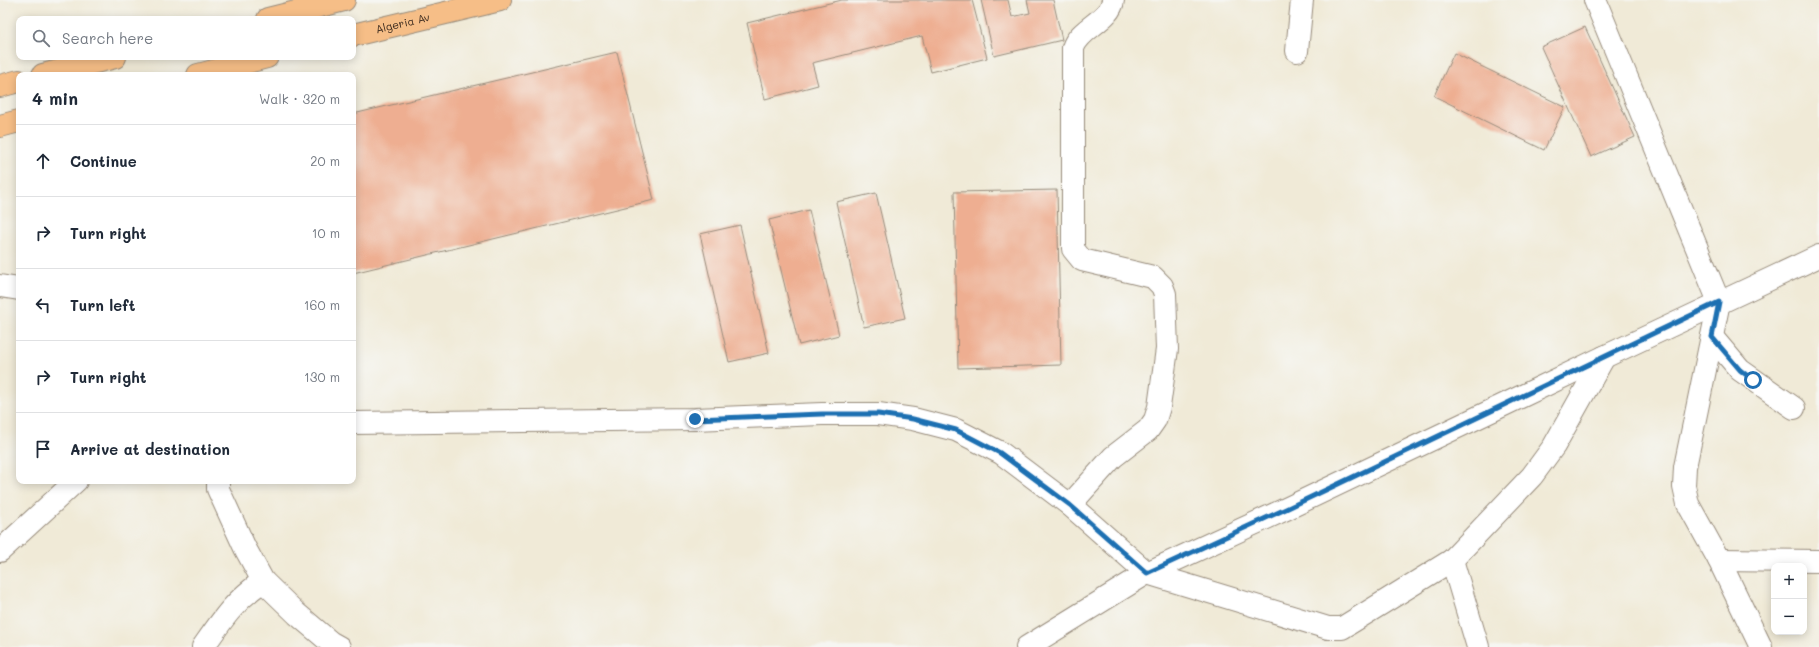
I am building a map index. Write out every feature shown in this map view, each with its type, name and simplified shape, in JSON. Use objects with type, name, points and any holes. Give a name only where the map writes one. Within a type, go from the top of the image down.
[{"type":"main road","points":[[280,16],[344,0]]},
{"type":"main road","name":"Algeria Av","points":[[356,34],[500,0]]},
{"type":"main road","points":[[55,72],[103,60]]},
{"type":"main road","points":[[220,72],[243,69],[261,60]]},
{"type":"main road","points":[[0,86],[16,82]]},
{"type":"main road","points":[[0,126],[16,122]]},
{"type":"street","points":[[1070,505],[1113,457],[1148,430],[1155,420],[1166,349],[1165,294],[1162,286],[1153,277],[1082,260],[1073,249],[1073,48],[1079,36],[1111,9],[1113,0]]},
{"type":"street","points":[[1296,51],[1302,0]]},
{"type":"street","points":[[1595,0],[1719,302],[1685,467],[1684,486],[1688,504],[1718,560],[1761,647]]},
{"type":"street","points":[[1027,647],[1147,573],[1288,508],[1719,302],[1819,256]]},
{"type":"street","points":[[0,286],[16,289]]},
{"type":"street","points":[[1712,337],[1740,370],[1794,408]]},
{"type":"street","points":[[356,423],[695,419],[822,414],[878,414],[913,419],[956,430],[1000,453],[1070,505],[1147,573],[1328,628],[1342,628],[1452,560],[1532,476],[1554,446],[1604,357]]},
{"type":"street","points":[[0,551],[73,484]]},
{"type":"street","points":[[218,484],[218,489],[245,548],[263,581],[297,614],[330,642],[339,647]]},
{"type":"street","points":[[1452,560],[1478,647]]},
{"type":"street","points":[[1718,560],[1819,561]]},
{"type":"street","points":[[203,647],[232,606],[246,592],[263,581]]},
{"type":"building","points":[[842,0],[972,0],[987,58],[931,72],[922,36],[812,63],[818,85],[765,99],[747,23]]},
{"type":"building","points":[[981,0],[1008,0],[1012,17],[1030,13],[1027,0],[1053,0],[1062,40],[994,56]]},
{"type":"building","points":[[1585,27],[1635,137],[1591,157],[1541,47]]},
{"type":"building","points":[[617,52],[654,200],[356,272],[356,113]]},
{"type":"building","points":[[1454,53],[1565,107],[1544,150],[1434,96]]},
{"type":"building","points":[[1057,190],[1061,365],[958,368],[954,192]]},
{"type":"building","points":[[876,193],[905,318],[864,327],[836,202]]},
{"type":"building","points":[[809,210],[839,335],[799,345],[769,220]]},
{"type":"building","points":[[740,225],[769,353],[729,362],[700,234]]},
{"type":"route","points":[[695,419],[822,414],[878,414],[913,419],[956,430],[1000,453],[1070,505],[1147,573],[1288,508],[1719,302],[1712,337],[1740,370],[1753,380]]}]
